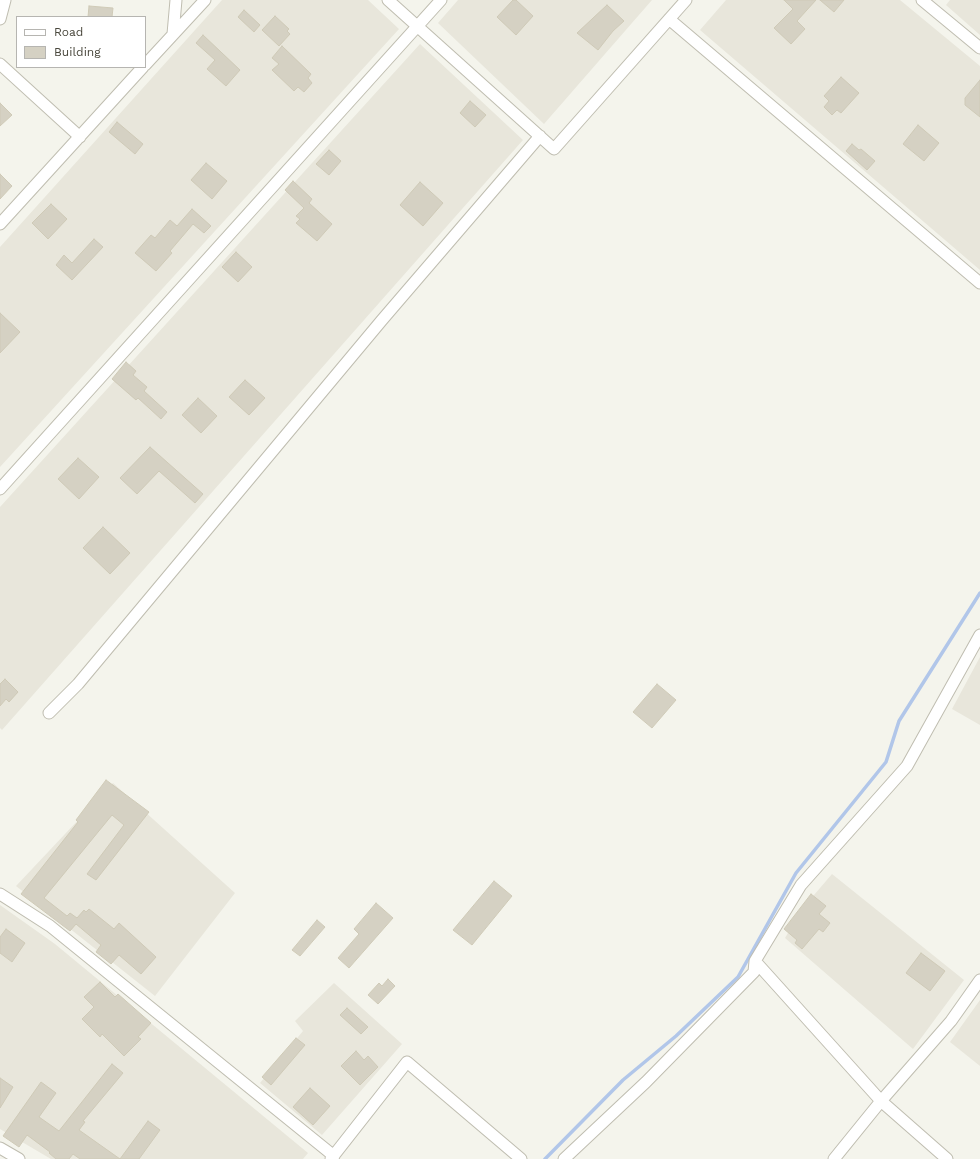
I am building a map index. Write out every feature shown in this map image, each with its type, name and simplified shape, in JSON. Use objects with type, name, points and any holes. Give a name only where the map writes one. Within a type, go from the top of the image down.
[{"type":"street","points":[[0,19],[5,0]]},
{"type":"street","points":[[173,34],[176,0]]},
{"type":"street","points":[[146,64],[205,0]]},
{"type":"street","points":[[388,0],[554,149],[686,0]]},
{"type":"street","points":[[0,489],[441,0]]},
{"type":"street","points":[[928,2],[980,48]]},
{"type":"street","points":[[669,19],[980,283]]},
{"type":"street","points":[[0,64],[80,137]]},
{"type":"street","points":[[0,224],[142,68]]},
{"type":"street","points":[[49,713],[78,684],[382,320],[540,136]]},
{"type":"street","points":[[564,1159],[646,1082],[754,972],[756,961],[801,885],[907,766],[980,635]]},
{"type":"street","points":[[0,894],[50,926],[333,1157],[407,1062],[521,1159]]},
{"type":"street","points":[[756,961],[881,1101],[947,1159]]},
{"type":"street","points":[[834,1159],[881,1101],[951,1021],[980,980]]},
{"type":"street","points":[[0,1148],[19,1159]]},
{"type":"shaded area","points":[[222,0],[368,0],[399,29],[0,467],[0,247]]},
{"type":"shaded area","points":[[458,0],[652,0],[544,124],[438,23]]},
{"type":"shaded area","points":[[726,0],[900,0],[980,66],[980,270],[700,30]]},
{"type":"shaded area","points":[[950,0],[980,0],[980,35],[946,5]]},
{"type":"shaded area","points":[[420,44],[523,140],[2,730],[0,728],[0,507]]},
{"type":"shaded area","points":[[980,657],[980,725],[952,709]]},
{"type":"shaded area","points":[[113,783],[235,893],[155,996],[16,886]]},
{"type":"shaded area","points":[[832,874],[964,980],[913,1049],[785,938],[802,909]]},
{"type":"shaded area","points":[[0,905],[55,944],[308,1153],[303,1159],[51,1159],[0,1129]]},
{"type":"shaded area","points":[[334,983],[402,1044],[322,1135],[260,1083],[303,1031],[295,1021]]},
{"type":"shaded area","points":[[980,1000],[980,1066],[950,1042]]},
{"type":"building","points":[[513,0],[516,0],[533,16],[516,35],[497,17]]},
{"type":"building","points":[[784,0],[816,0],[797,21],[805,29],[791,44],[774,28],[793,9]]},
{"type":"building","points":[[820,0],[844,0],[834,12]]},
{"type":"building","points":[[607,5],[624,21],[613,31],[598,50],[577,33]]},
{"type":"building","points":[[89,6],[113,8],[112,16],[88,16]]},
{"type":"building","points":[[244,10],[260,25],[254,32],[238,17]]},
{"type":"building","points":[[275,16],[289,29],[287,31],[290,34],[279,46],[262,30]]},
{"type":"building","points":[[203,35],[240,70],[226,86],[207,69],[215,60],[196,43]]},
{"type":"building","points":[[282,46],[311,74],[308,78],[312,83],[304,92],[298,87],[294,91],[272,70],[279,64],[272,58]]},
{"type":"building","points":[[841,77],[859,93],[841,113],[837,110],[832,115],[824,107],[829,101],[824,96]]},
{"type":"building","points":[[980,80],[980,117],[965,105],[965,98]]},
{"type":"building","points":[[470,101],[486,115],[475,127],[460,113]]},
{"type":"building","points":[[0,103],[12,115],[0,126]]},
{"type":"building","points":[[117,122],[143,144],[135,154],[109,132]]},
{"type":"building","points":[[918,125],[939,143],[924,161],[903,144]]},
{"type":"building","points":[[852,144],[859,150],[861,149],[875,161],[867,170],[846,151]]},
{"type":"building","points":[[329,150],[341,161],[329,175],[316,164]]},
{"type":"building","points":[[206,163],[227,181],[212,199],[191,180]]},
{"type":"building","points":[[0,174],[12,186],[0,199]]},
{"type":"building","points":[[293,181],[312,199],[309,203],[332,224],[317,241],[296,223],[300,219],[296,216],[304,208],[285,190]]},
{"type":"building","points":[[420,182],[443,203],[423,226],[400,205]]},
{"type":"building","points":[[51,204],[67,219],[48,239],[32,223]]},
{"type":"building","points":[[192,209],[211,226],[204,233],[193,224],[170,251],[172,253],[156,271],[135,253],[151,235],[155,238],[170,220],[177,226]]},
{"type":"building","points":[[94,239],[103,247],[72,280],[56,265],[64,255],[72,263]]},
{"type":"building","points":[[236,252],[252,267],[238,282],[222,267]]},
{"type":"building","points":[[0,313],[20,332],[0,353]]},
{"type":"building","points":[[126,362],[136,371],[133,375],[147,387],[144,391],[167,412],[161,419],[138,398],[136,400],[112,379]]},
{"type":"building","points":[[245,380],[265,398],[249,415],[229,397]]},
{"type":"building","points":[[198,398],[217,416],[201,433],[182,415]]},
{"type":"building","points":[[150,447],[203,494],[195,503],[159,471],[137,494],[120,478]]},
{"type":"building","points":[[78,458],[99,477],[79,499],[58,479]]},
{"type":"building","points":[[103,527],[130,553],[110,574],[83,548]]},
{"type":"building","points":[[5,679],[18,692],[9,702],[6,699],[0,706],[0,684]]},
{"type":"building","points":[[657,684],[676,700],[652,728],[633,712]]},
{"type":"building","points":[[106,780],[149,812],[96,880],[87,874],[124,825],[112,815],[44,898],[67,916],[70,913],[77,918],[84,910],[86,912],[89,909],[114,929],[119,923],[156,957],[141,974],[119,955],[111,964],[96,952],[101,945],[76,924],[70,931],[21,894],[78,822],[76,820]]},
{"type":"building","points":[[494,881],[512,896],[472,945],[453,930]]},
{"type":"building","points":[[811,894],[826,906],[819,914],[830,923],[823,932],[819,929],[802,949],[795,943],[797,940],[784,929]]},
{"type":"building","points":[[376,903],[393,918],[349,968],[338,958],[359,934],[354,929]]},
{"type":"building","points":[[317,920],[325,927],[300,956],[292,950]]},
{"type":"building","points":[[6,929],[25,943],[12,962],[0,953],[0,937]]},
{"type":"building","points":[[921,953],[945,971],[930,991],[906,973]]},
{"type":"building","points":[[388,979],[395,986],[378,1004],[368,995],[379,983],[382,986]]},
{"type":"building","points":[[100,982],[115,997],[118,994],[151,1023],[138,1037],[141,1039],[124,1056],[102,1034],[100,1037],[82,1019],[94,1007],[84,997]]},
{"type":"building","points":[[347,1008],[368,1027],[361,1034],[340,1015]]},
{"type":"building","points":[[296,1038],[305,1045],[271,1085],[262,1077]]},
{"type":"building","points":[[356,1051],[364,1060],[368,1056],[378,1067],[360,1085],[341,1066]]},
{"type":"building","points":[[112,1064],[123,1073],[83,1121],[85,1122],[79,1130],[120,1159],[80,1159],[73,1154],[69,1159],[56,1159],[49,1153],[50,1152],[27,1135],[19,1147],[3,1136],[41,1082],[56,1093],[39,1117],[59,1131]]},
{"type":"building","points":[[0,1078],[13,1087],[0,1108]]},
{"type":"building","points":[[310,1088],[330,1106],[313,1125],[293,1107]]},
{"type":"building","points":[[148,1121],[160,1130],[139,1159],[120,1159]]},
{"type":"waterway","points":[[545,1159],[623,1080],[676,1036],[738,977],[796,873],[886,762],[899,721],[980,593]]}]
